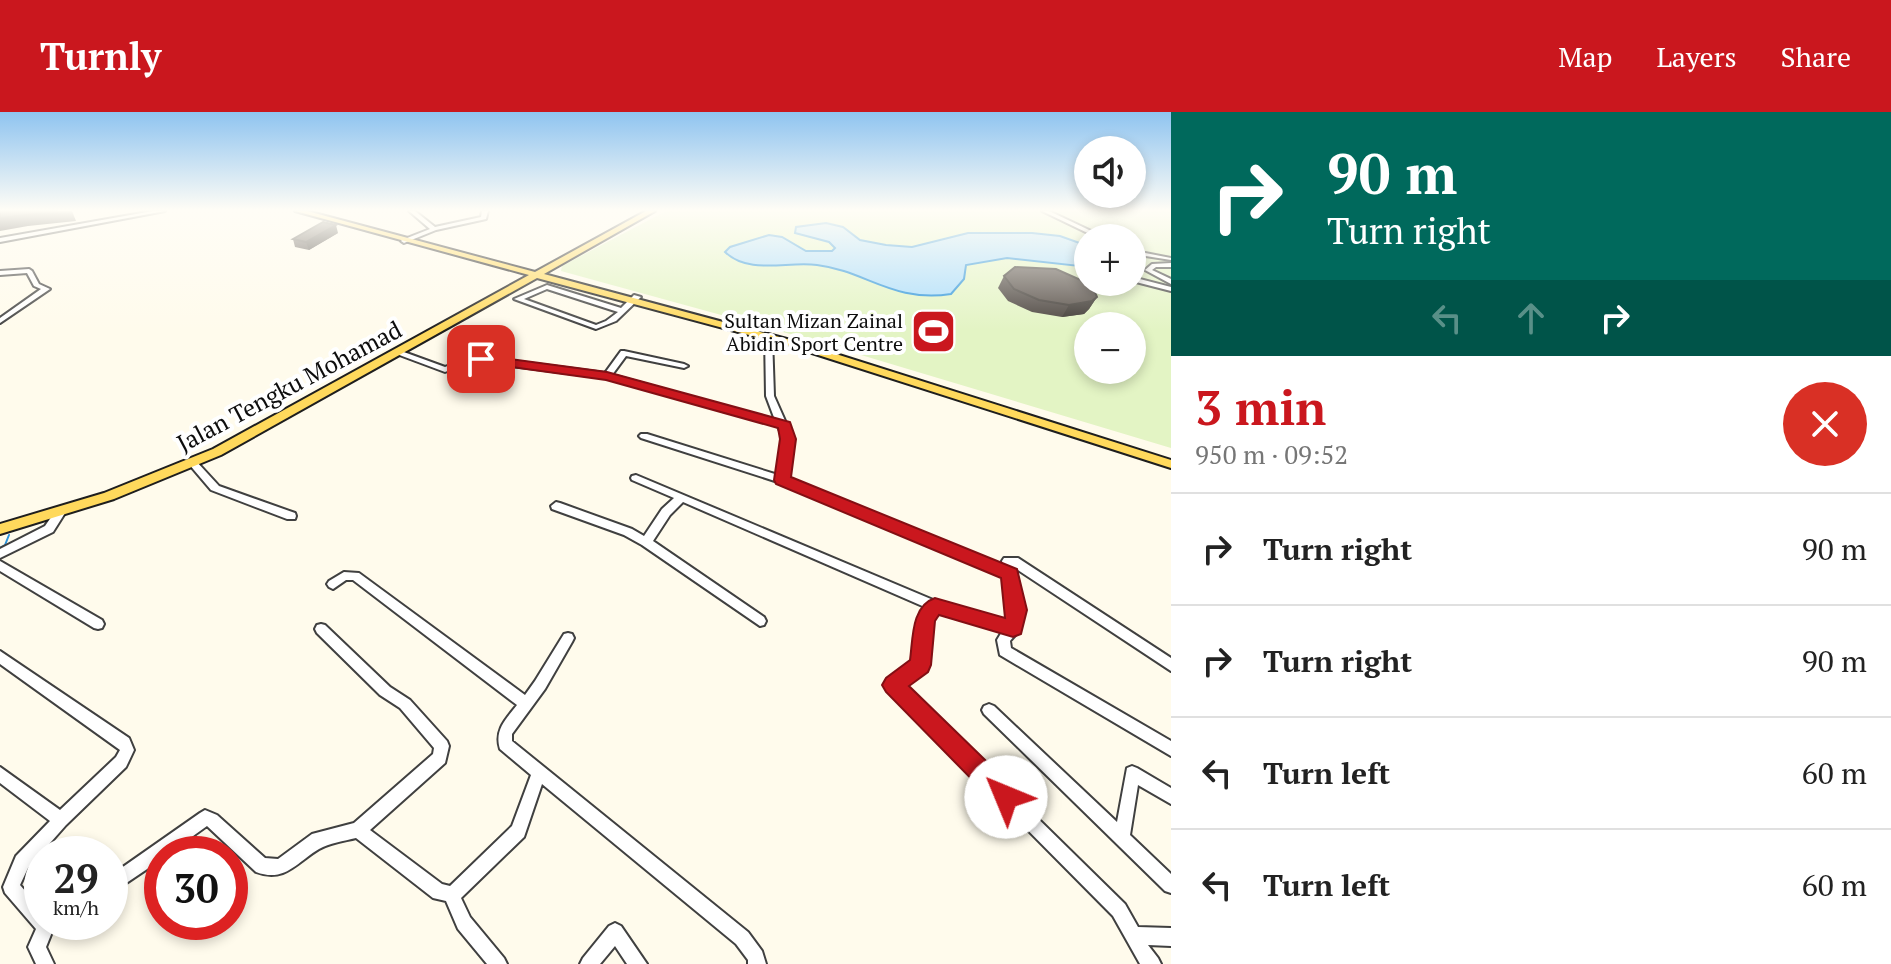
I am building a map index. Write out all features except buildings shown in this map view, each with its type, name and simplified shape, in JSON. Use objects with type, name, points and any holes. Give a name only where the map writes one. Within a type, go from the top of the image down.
[{"type":"main road","points":[[445,251],[794,339],[1171,458]]},
{"type":"main road","points":[[534,275],[575,251]]},
{"type":"main road","points":[[514,268],[552,264],[577,251]]},
{"type":"main road","points":[[552,264],[552,272],[559,280]]},
{"type":"main road","points":[[510,286],[519,277],[514,268]]},
{"type":"main road","name":"Jalan Tengku Mohamad","points":[[6,524],[151,474],[218,446],[534,275]]},
{"type":"main road","name":"Jalan Tengku Mohamad","points":[[6,524],[60,513],[193,463],[259,431],[534,275]]},
{"type":"main road","points":[[635,299],[768,337],[1171,464]]},
{"type":"street","points":[[1146,257],[1171,262]]},
{"type":"street","points":[[1146,259],[1161,264]]},
{"type":"street","points":[[1146,263],[1150,266],[1171,262]]},
{"type":"street","points":[[1150,266],[1148,270],[1152,274],[1171,282]]},
{"type":"street","points":[[0,321],[46,289],[36,285],[29,271],[3,273]]},
{"type":"street","points":[[1146,283],[1171,289]]},
{"type":"street","points":[[623,311],[547,287],[517,300],[596,327],[604,325],[623,311],[635,299]]},
{"type":"street","points":[[768,337],[770,396],[788,439],[782,480]]},
{"type":"street","points":[[398,353],[445,370],[472,358],[607,376],[784,425]]},
{"type":"street","points":[[607,376],[624,353],[684,366]]},
{"type":"street","points":[[644,436],[782,480],[1010,574]]},
{"type":"street","points":[[193,463],[215,488],[291,516]]},
{"type":"street","points":[[636,478],[935,606],[1013,628]]},
{"type":"street","points":[[646,542],[666,512],[682,497]]},
{"type":"street","points":[[556,506],[628,532],[646,542],[760,621]]},
{"type":"street","points":[[0,554],[49,529],[60,513]]},
{"type":"street","points":[[1171,665],[1010,560],[1017,610],[1013,628],[1001,645],[1011,656],[1171,749]]},
{"type":"street","points":[[0,565],[98,624]]},
{"type":"street","points":[[333,584],[344,576],[355,576],[526,704]]},
{"type":"street","points":[[935,606],[925,619],[920,665],[893,685],[1119,910],[1135,936],[1139,950],[1152,964]]},
{"type":"street","points":[[128,873],[205,818],[212,820],[262,866],[280,867],[318,840],[358,830],[440,758],[443,751],[405,704],[385,691],[321,629]]},
{"type":"street","points":[[568,638],[503,737],[505,744],[742,938],[756,957],[757,964]]},
{"type":"street","points":[[0,657],[124,743],[126,755],[61,820],[7,882],[24,899]]},
{"type":"street","points":[[989,710],[1171,885]]},
{"type":"street","points":[[358,830],[439,892],[451,894],[459,890],[518,831],[539,773]]},
{"type":"street","points":[[1122,838],[1132,773],[1171,796]]},
{"type":"street","points":[[0,774],[61,820]]},
{"type":"street","points":[[451,894],[464,923],[498,964]]},
{"type":"street","points":[[589,964],[615,932],[638,964]]},
{"type":"street","points":[[1135,936],[1171,937]]},
{"type":"street","points":[[42,940],[37,947],[45,964]]},
{"type":"green space","name":"Sultan Mizan Zainal Abidin Sport Centre","points":[[591,251],[1074,251],[1074,296],[1146,296],[1146,251],[1171,251],[1171,448],[801,337],[561,271],[562,266]]},
{"type":"water","points":[[1074,251],[1074,265],[1007,258],[966,265],[964,279],[951,294],[931,296],[896,290],[834,268],[805,264],[757,265],[735,259],[725,252]]},
{"type":"waterway","points":[[0,548],[5,545],[9,535]]},
{"type":"place","name":"Sultan Mizan Zainal Abidin Sport Centre","points":[[934,331]]},
{"type":"route","points":[[481,359],[607,376],[784,425],[788,439],[782,480],[1010,574],[1017,610],[1013,628],[935,606],[925,619],[920,665],[893,685],[1006,797]]}]
